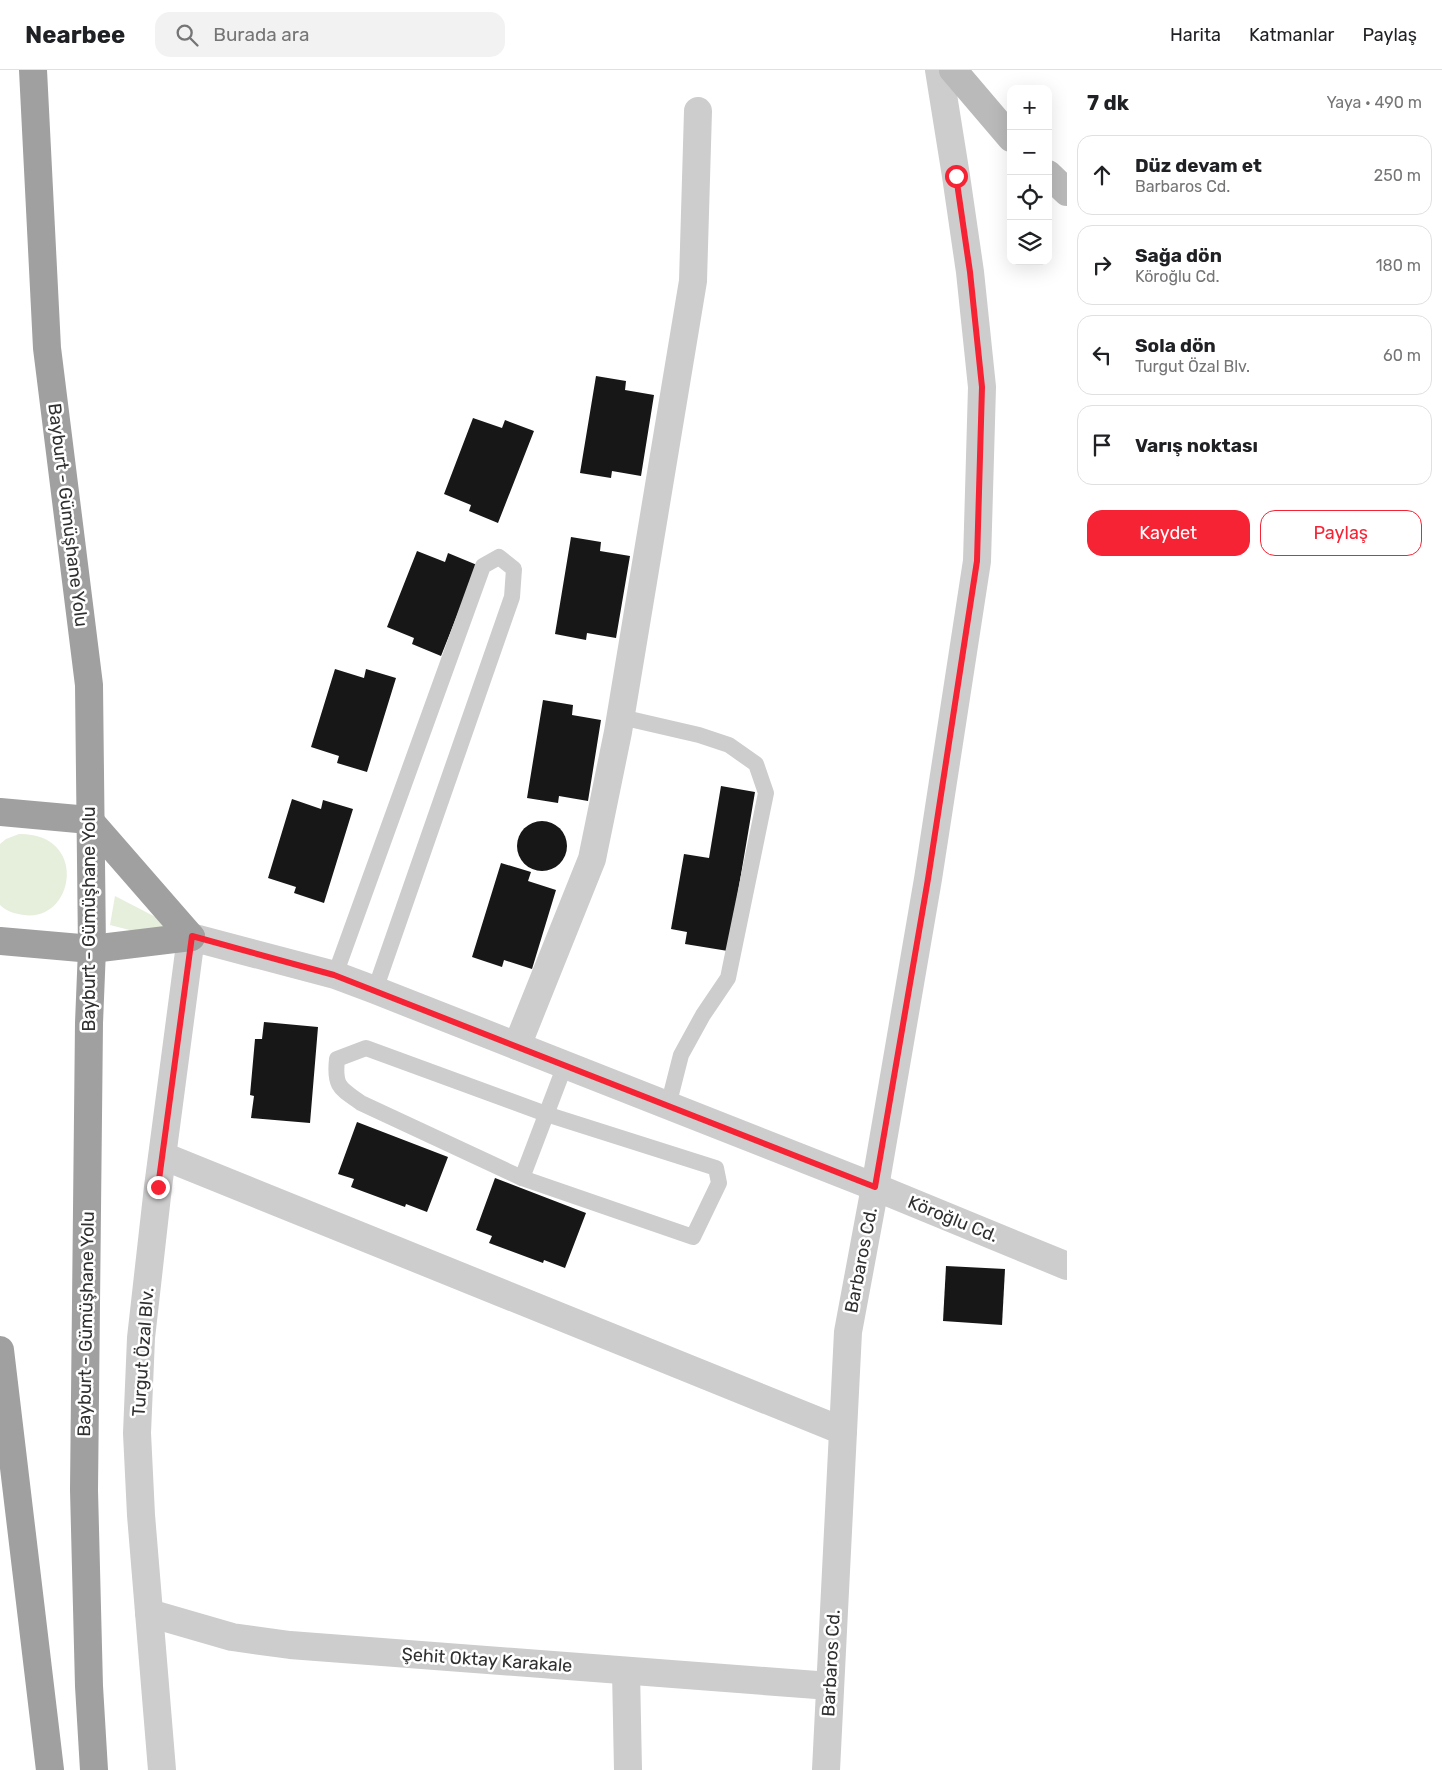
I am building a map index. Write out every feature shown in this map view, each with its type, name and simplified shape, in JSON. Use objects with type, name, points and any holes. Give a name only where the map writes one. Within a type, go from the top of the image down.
[{"type":"highway","name":"Bayburt - Gümüşhane Yolu","points":[[33,70],[47,348],[89,685],[92,949],[89,1023],[84,1490],[89,1686],[94,1770]]},
{"type":"highway","points":[[0,812],[90,820],[192,936]]},
{"type":"highway","points":[[0,941],[92,949],[192,936]]},
{"type":"highway","points":[[0,1350],[2,1384],[50,1770]]},
{"type":"main road","points":[[953,70],[1007,133]]},
{"type":"main road","points":[[1049,175],[1067,192]]},
{"type":"street","name":"Barbaros Cd.","points":[[826,1770],[848,1332],[928,879],[977,561],[982,387],[968,262],[938,70]]},
{"type":"street","points":[[516,1046],[592,859],[621,717],[693,280],[698,111]]},
{"type":"street","name":"Köroğlu Cd.","points":[[192,936],[334,975],[375,990],[875,1187],[1067,1266]]},
{"type":"street","name":"Turgut Özal Blv.","points":[[162,1770],[148,1613],[137,1433],[141,1338],[158,1187],[192,936]]},
{"type":"street","points":[[163,1156],[842,1431]]},
{"type":"street","name":"Şehit Oktay Karakale","points":[[148,1613],[232,1637],[290,1645],[830,1686]]},
{"type":"street","points":[[626,1670],[628,1770]]},
{"type":"lane","points":[[334,975],[483,566],[498,556],[514,569],[512,597],[375,990]]},
{"type":"lane","points":[[621,717],[700,735],[729,745],[756,764],[766,793],[728,978],[703,1015],[681,1055],[668,1106]]},
{"type":"lane","points":[[366,1048],[546,1114],[716,1168],[719,1183],[693,1237],[522,1178],[361,1104],[340,1088],[335,1073],[336,1059],[366,1048]]},
{"type":"lane","points":[[522,1178],[564,1065]]},
{"type":"green space","points":[[19,834],[41,837],[56,847],[65,861],[67,877],[63,892],[55,905],[41,913],[17,914],[8,911],[0,905],[0,844],[6,839]]},
{"type":"green space","points":[[115,896],[171,925],[165,939],[110,925]]},
{"type":"building","points":[[596,376],[626,381],[625,390],[654,395],[641,476],[612,471],[611,478],[580,473]]},
{"type":"building","points":[[473,418],[502,428],[505,420],[534,431],[498,523],[469,511],[471,505],[444,494]]},
{"type":"building","points":[[571,537],[601,542],[600,551],[630,556],[616,638],[587,633],[586,640],[555,634]]},
{"type":"building","points":[[417,551],[445,562],[448,553],[477,565],[441,656],[412,644],[414,638],[387,627]]},
{"type":"building","points":[[335,669],[364,678],[366,669],[396,678],[367,772],[337,763],[339,756],[311,747]]},
{"type":"building","points":[[543,700],[573,705],[572,715],[601,720],[588,801],[559,796],[558,803],[527,798]]},
{"type":"building","points":[[721,786],[755,792],[728,951],[685,944],[687,932],[671,929],[684,854],[709,858]]},
{"type":"building","points":[[292,799],[321,809],[323,800],[353,809],[324,903],[294,893],[296,887],[268,878]]},
{"type":"building","points":[[537,821],[547,821],[560,828],[567,841],[567,851],[560,864],[547,871],[537,871],[528,867],[521,860],[517,851],[517,841],[521,832],[528,825]]},
{"type":"building","points":[[501,863],[531,872],[528,881],[556,890],[532,969],[504,960],[502,967],[472,957]]},
{"type":"building","points":[[264,1022],[318,1027],[310,1123],[251,1118],[254,1096],[250,1095],[255,1039],[262,1039]]},
{"type":"building","points":[[357,1122],[448,1157],[427,1212],[406,1204],[405,1207],[351,1187],[354,1179],[338,1174]]},
{"type":"building","points":[[495,1178],[586,1213],[565,1268],[544,1260],[543,1263],[489,1243],[492,1236],[476,1230]]},
{"type":"building","points":[[946,1266],[1005,1269],[1002,1325],[943,1321]]},
{"type":"route","points":[[158,1187],[192,936],[334,975],[375,990],[875,1187],[928,879],[977,561],[982,387],[970,272],[956,176]]}]
